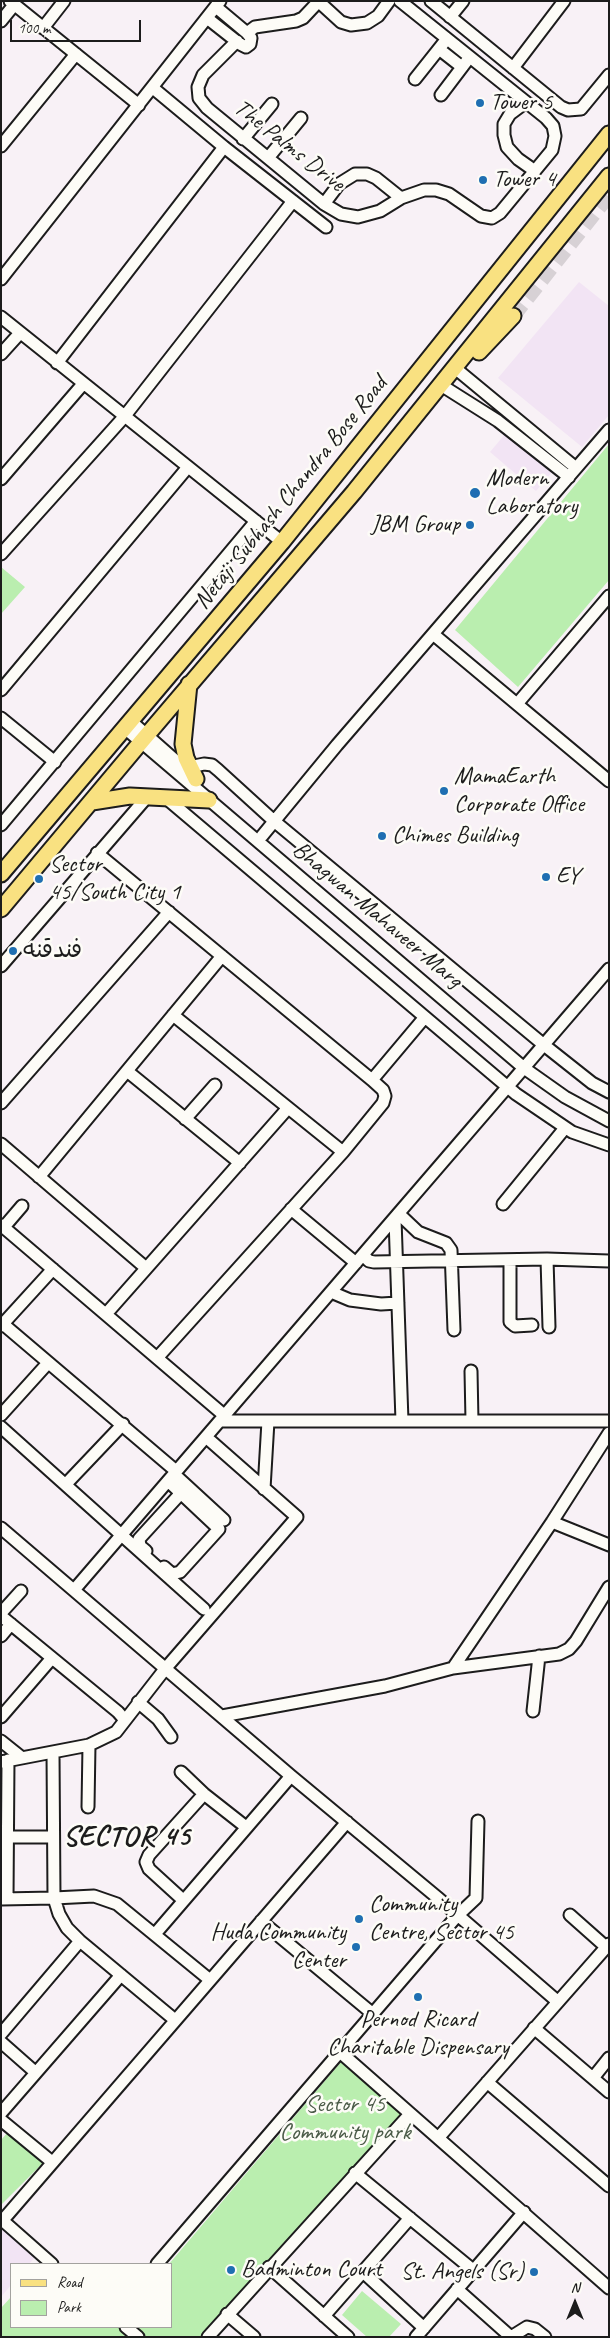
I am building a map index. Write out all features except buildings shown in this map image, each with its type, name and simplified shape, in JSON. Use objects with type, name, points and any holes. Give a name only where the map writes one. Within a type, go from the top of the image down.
[{"type":"main road","name":"Netaji Subhash Chandra Bose Road","points":[[1,874],[282,542],[609,134]]},
{"type":"main road","name":"Netaji Subhash Chandra Bose Road","points":[[1,909],[189,684],[354,492],[609,176]]},
{"type":"main road","points":[[458,365],[480,352],[513,316]]},
{"type":"main road","points":[[194,648],[208,662]]},
{"type":"main road","points":[[189,684],[183,737],[184,751],[193,773]]},
{"type":"main road","points":[[92,802],[117,797],[209,800]]},
{"type":"street","points":[[43,28],[64,1]]},
{"type":"street","points":[[318,1],[341,22],[350,25],[367,23],[378,16],[389,1]]},
{"type":"street","name":"The Palms Drive","points":[[318,1],[296,22],[255,27],[247,33],[251,40],[248,46],[237,41],[203,75],[198,87],[199,98],[207,108],[324,204],[341,214],[358,217],[380,211],[401,198],[424,190],[436,190],[449,194],[481,216],[492,218],[500,213],[552,150],[555,136],[553,126],[526,102],[465,62],[443,45],[400,1]]},
{"type":"street","points":[[431,1],[562,107],[575,111],[581,110],[609,75]]},
{"type":"street","points":[[450,17],[463,1]]},
{"type":"street","points":[[513,68],[564,1]]},
{"type":"street","points":[[1,21],[12,3],[139,105]]},
{"type":"street","points":[[1,279],[218,4],[247,33]]},
{"type":"street","points":[[207,18],[237,41]]},
{"type":"street","points":[[415,79],[443,45]]},
{"type":"street","points":[[1,146],[76,54]]},
{"type":"street","points":[[441,95],[465,62]]},
{"type":"street","points":[[153,88],[224,147],[326,227]]},
{"type":"street","points":[[526,102],[510,114],[504,124],[504,135],[507,147],[518,159],[535,171]]},
{"type":"street","points":[[243,139],[272,104]]},
{"type":"street","points":[[268,158],[301,118]]},
{"type":"street","points":[[57,363],[224,147]]},
{"type":"street","points":[[324,204],[339,184],[355,174],[367,174],[376,178],[401,198]]},
{"type":"street","points":[[1,554],[124,417],[293,201]]},
{"type":"street","points":[[1,318],[282,542]]},
{"type":"street","points":[[1,354],[20,333]]},
{"type":"street","points":[[458,365],[572,472]]},
{"type":"street","points":[[1,479],[83,384]]},
{"type":"street","points":[[441,385],[498,420],[572,472]]},
{"type":"street","points":[[262,836],[609,430]]},
{"type":"street","points":[[1,690],[188,467]]},
{"type":"street","points":[[1,825],[256,521]]},
{"type":"street","points":[[517,704],[609,596]]},
{"type":"street","points":[[433,634],[609,781]]},
{"type":"street","points":[[1,718],[54,762]]},
{"type":"street","name":"Bhagwan Mahaveer Marg","points":[[129,725],[209,800],[527,1066],[565,1097],[609,1121]]},
{"type":"street","name":"Bhagwan Mahaveer Marg","points":[[144,738],[193,773],[262,836],[527,1066],[609,1113]]},
{"type":"street","points":[[193,773],[212,765],[274,821],[544,1045],[592,1083],[609,1092]]},
{"type":"street","points":[[1,966],[147,797]]},
{"type":"street","points":[[166,798],[508,1087],[565,1128],[609,1145]]},
{"type":"street","points":[[97,853],[372,1080],[383,1090],[385,1096],[383,1103],[343,1152],[157,1358]]},
{"type":"street","points":[[1,1103],[169,912]]},
{"type":"street","points":[[38,1176],[222,956]]},
{"type":"street","points":[[74,1590],[609,970]]},
{"type":"street","points":[[173,1015],[343,1152]]},
{"type":"street","points":[[372,1080],[425,1017]]},
{"type":"street","points":[[126,1071],[240,1163]]},
{"type":"street","points":[[185,1119],[215,1085]]},
{"type":"street","points":[[106,1314],[288,1108]]},
{"type":"street","points":[[502,1204],[565,1128]]},
{"type":"street","points":[[1,1144],[146,1268]]},
{"type":"street","points":[[22,1206],[3,1226],[157,1358],[222,1419],[268,1421],[609,1421]]},
{"type":"street","points":[[292,1209],[360,1259],[374,1262],[397,1260],[547,1259],[609,1261]]},
{"type":"street","points":[[397,1216],[402,1421]]},
{"type":"street","points":[[397,1216],[418,1232],[446,1243],[451,1250],[454,1330]]},
{"type":"street","points":[[547,1259],[550,1327]]},
{"type":"street","points":[[510,1260],[510,1322],[515,1326],[532,1325]]},
{"type":"street","points":[[53,1269],[2,1325],[123,1424],[173,1475],[224,1520]]},
{"type":"street","points":[[331,1292],[350,1300],[380,1304],[398,1303]]},
{"type":"street","points":[[1,1415],[48,1363]]},
{"type":"street","points":[[471,1371],[472,1421]]},
{"type":"street","points":[[264,1489],[268,1421]]},
{"type":"street","points":[[66,1484],[123,1424]]},
{"type":"street","points":[[1,1427],[204,1609]]},
{"type":"street","points":[[453,1668],[552,1522],[609,1433]]},
{"type":"street","points":[[206,1437],[297,1517],[165,1669],[116,1732],[89,1745],[4,1761],[7,1837],[4,1899],[78,1896],[106,1899],[117,1904],[210,1980]]},
{"type":"street","points":[[173,1475],[181,1493],[219,1529],[180,1572],[175,1574],[140,1546],[138,1542],[181,1493]]},
{"type":"street","points":[[552,1522],[609,1545]]},
{"type":"street","points":[[1,1528],[557,2001]]},
{"type":"street","points":[[222,1716],[385,1686],[453,1668],[559,1654],[570,1649],[609,1587]]},
{"type":"street","points":[[21,1591],[1,1614],[118,1712],[124,1720]]},
{"type":"street","points":[[1,1636],[11,1624]]},
{"type":"street","points":[[533,1711],[538,1656]]},
{"type":"street","points":[[1,1717],[52,1658]]},
{"type":"street","points":[[138,1702],[158,1719],[171,1738]]},
{"type":"street","points":[[1,1741],[21,1757]]},
{"type":"street","points":[[88,1807],[89,1745]]},
{"type":"street","points":[[53,1752],[54,1898],[58,1914],[67,1928],[80,1941],[175,2020]]},
{"type":"street","points":[[181,1772],[204,1794],[246,1827]]},
{"type":"street","points":[[155,1934],[291,1776]]},
{"type":"street","points":[[183,1900],[148,1869],[146,1862],[149,1855],[204,1794]]},
{"type":"street","points":[[158,2263],[457,1916],[476,1898],[478,1821]]},
{"type":"street","points":[[51,2263],[2,2220],[347,1822]]},
{"type":"street","points":[[7,1837],[53,1837]]},
{"type":"street","points":[[439,2137],[607,1946],[570,1915]]},
{"type":"street","points":[[261,1921],[373,2014]]},
{"type":"street","points":[[1,2034],[80,1941]]},
{"type":"street","points":[[1,2114],[35,2072],[121,1975]]},
{"type":"street","points":[[534,2028],[609,2092]]},
{"type":"street","points":[[1,2042],[35,2072]]},
{"type":"street","points":[[340,2052],[609,2288]]},
{"type":"street","points":[[593,2078],[609,2058]]},
{"type":"street","points":[[487,2082],[609,2186]]},
{"type":"street","points":[[208,2337],[269,2267],[410,2114]]},
{"type":"street","points":[[1,2120],[52,2162]]},
{"type":"street","points":[[355,2173],[473,2270]]},
{"type":"street","points":[[362,2272],[420,2332],[524,2212]]},
{"type":"street","points":[[324,2316],[410,2218]]},
{"type":"street","points":[[269,2267],[348,2337]]},
{"type":"street","points":[[457,2289],[511,2337],[528,2327],[535,2329],[545,2337]]},
{"type":"street","points":[[227,2314],[254,2337]]},
{"type":"street","points":[[127,2328],[137,2336]]},
{"type":"shaded area","points":[[579,282],[609,306],[609,415],[582,447],[498,378]]},
{"type":"shaded area","points":[[506,433],[552,472],[536,491],[490,452]]},
{"type":"shaded area","points":[[1,2224],[38,2254],[30,2263],[10,2263],[10,2286],[1,2297]]},
{"type":"green space","points":[[609,444],[609,580],[518,687],[455,630]]},
{"type":"green space","points":[[1,567],[25,587],[1,614]]},
{"type":"green space","name":"Sector 45 Community park","points":[[341,2062],[403,2115],[201,2337],[146,2337],[136,2328],[172,2328],[172,2263],[170,2263]]},
{"type":"green space","points":[[8,2132],[45,2161],[1,2205],[1,2140]]},
{"type":"green space","points":[[362,2291],[401,2324],[389,2337],[367,2337],[342,2315]]},
{"type":"green space","points":[[10,2298],[10,2328],[125,2328],[133,2337],[1,2337],[1,2308]]},
{"type":"tunnel","points":[[513,316],[609,195]]},
{"type":"place","name":"Tower 5","points":[[480,103]]},
{"type":"place","name":"Tower 4","points":[[483,180]]},
{"type":"place","name":"Modern Laboratory","points":[[475,493]]},
{"type":"place","name":"JBM Group","points":[[470,525]]},
{"type":"place","name":"MamaEarth Corporate Office","points":[[444,791]]},
{"type":"place","name":"Chimes Building","points":[[382,836]]},
{"type":"place","name":"EY","points":[[546,877]]},
{"type":"place","name":"Sector 45/South City 1","points":[[39,879]]},
{"type":"place","name":"فندقنه","points":[[13,951]]},
{"type":"place","name":"Community Centre, Sector 45","points":[[359,1919]]},
{"type":"place","name":"Huda Community Center","points":[[356,1947]]},
{"type":"place","name":"Pernod Ricard Charitable Dispensary","points":[[418,1997]]},
{"type":"place","name":"Badminton Court","points":[[231,2270]]},
{"type":"place","name":"St. Angels (Sr)","points":[[534,2272]]},
{"type":"district","name":"SECTOR 45","points":[[127,1837]]}]
